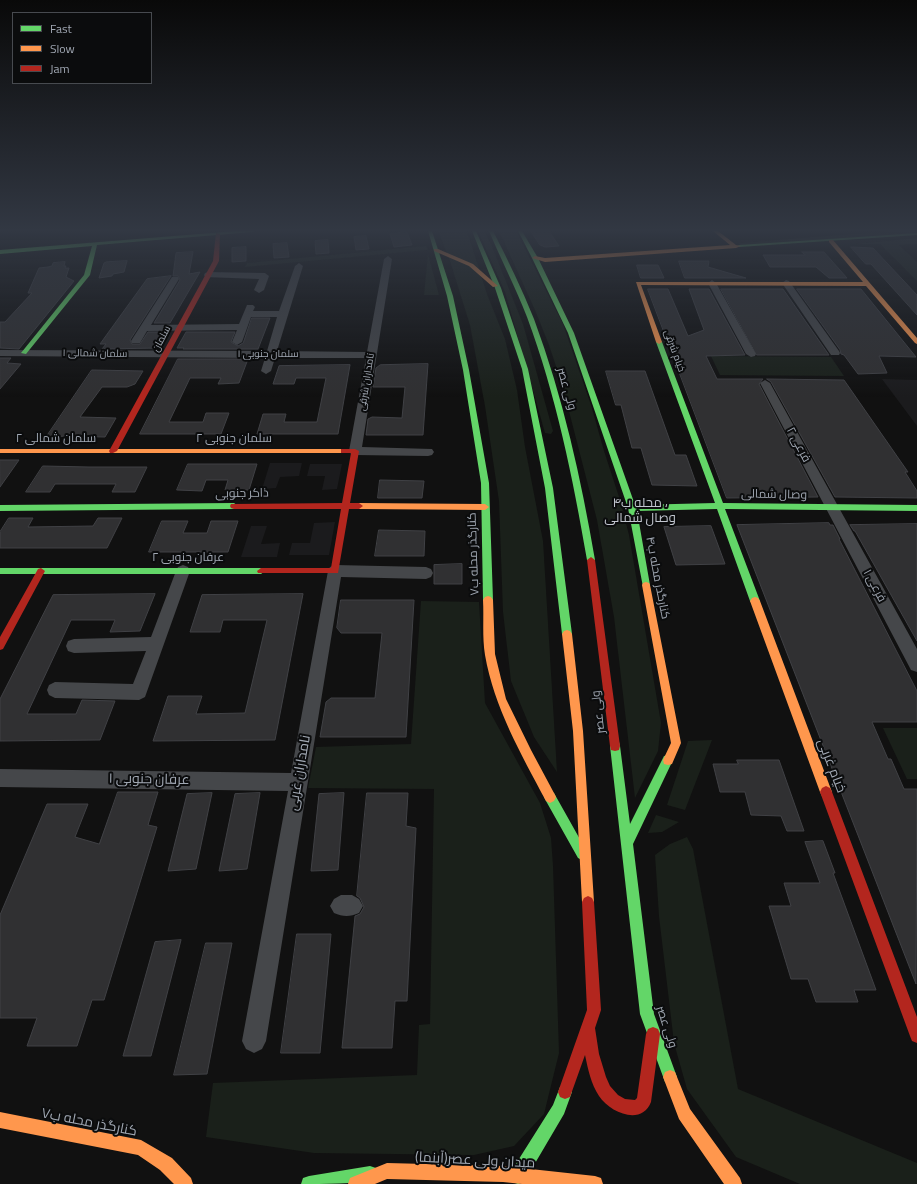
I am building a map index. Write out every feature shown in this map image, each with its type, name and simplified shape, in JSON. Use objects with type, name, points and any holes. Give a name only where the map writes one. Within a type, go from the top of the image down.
[{"type":"street","points":[[24,353],[78,286]]},
{"type":"street","points":[[136,342],[170,286]]},
{"type":"street","name":"سلمان","points":[[113,451],[202,286]]},
{"type":"street","points":[[266,370],[293,286]]},
{"type":"street","name":"نامداران شرقی","points":[[348,505],[355,451],[383,286]]},
{"type":"street","name":"کنارگذر محله ب۷","points":[[447,286],[466,370],[485,483],[484,507],[490,654],[501,698],[527,754],[585,860]]},
{"type":"street","name":"ولی عصر","points":[[518,286],[535,330],[564,440],[578,484],[594,575],[647,1014],[684,1114],[734,1184]]},
{"type":"street","name":"کنارگذر محله ب۴","points":[[549,286],[571,333],[632,508],[676,743],[627,843]]},
{"type":"street","name":"خیام شرقی","points":[[639,286],[718,506]]},
{"type":"street","points":[[714,286],[751,354]]},
{"type":"street","points":[[788,286],[835,353]]},
{"type":"street","points":[[870,286],[917,342]]},
{"type":"street","name":"ولی عصر","points":[[498,288],[525,369],[543,441],[562,587],[578,731],[594,1010],[559,1109],[518,1176]]},
{"type":"street","points":[[549,306],[553,294]]},
{"type":"street","points":[[147,323],[182,323],[283,314]]},
{"type":"street","points":[[237,342],[246,317]]},
{"type":"street","points":[[535,330],[542,322]]},
{"type":"street","name":"سلمان شمالی ۱","points":[[0,353],[166,355]]},
{"type":"street","name":"سلمان جنوبی ۱","points":[[166,355],[371,356]]},
{"type":"street","name":"فرعی ۲","points":[[765,383],[832,508]]},
{"type":"street","name":"سلمان شمالی ۲","points":[[0,451],[113,451]]},
{"type":"street","name":"سلمان جنوبی ۲","points":[[113,451],[355,451]]},
{"type":"street","points":[[355,451],[428,452]]},
{"type":"street","name":"ذاکر جنوبی","points":[[0,508],[348,505],[484,507]]},
{"type":"street","name":"نامداران غربی","points":[[254,1041],[285,905],[298,782],[335,570],[348,505]]},
{"type":"street","name":"وصال شمالی","points":[[632,508],[718,506],[917,508]]},
{"type":"street","name":"خیام غربی","points":[[718,506],[917,1036]]},
{"type":"street","name":"فرعی ۱","points":[[832,508],[917,665]]},
{"type":"street","points":[[55,690],[139,692],[183,570]]},
{"type":"street","points":[[335,570],[426,573]]},
{"type":"street","name":"عرفان جنوبی ۲","points":[[0,571],[335,570]]},
{"type":"street","points":[[0,646],[41,571]]},
{"type":"street","points":[[74,646],[156,644]]},
{"type":"street","name":"عرفان جنوبی ۱","points":[[0,778],[298,782]]},
{"type":"street","points":[[588,1027],[597,1076],[608,1098],[621,1107],[637,1108],[644,1102],[654,1030]]},
{"type":"street","name":"کنارگذر محله ب۷","points":[[0,1120],[141,1148],[166,1164],[185,1184]]},
{"type":"street","points":[[310,1184],[387,1171]]},
{"type":"street","name":"میدان ولی عصر(آبنما)","points":[[356,1184],[387,1171],[503,1174],[595,1184]]},
{"type":"shaded area","points":[[425,286],[437,286],[439,295],[424,295]]},
{"type":"shaded area","points":[[458,286],[485,286],[505,339],[517,390],[525,447],[543,541],[557,772],[534,737],[511,681],[503,612],[499,501],[485,406],[470,325]]},
{"type":"shaded area","points":[[502,286],[508,286],[523,324],[553,431],[551,434],[545,433]]},
{"type":"shaded area","points":[[524,286],[544,286],[563,324],[591,405],[629,535],[661,723],[658,751],[635,798],[614,617],[597,520],[562,384],[535,310]]},
{"type":"shaded area","points":[[711,356],[831,357],[844,376],[720,375]]},
{"type":"shaded area","points":[[882,379],[917,380],[917,426]]},
{"type":"shaded area","points":[[270,463],[302,463],[299,476],[280,477],[276,488],[262,489]]},
{"type":"shaded area","points":[[310,464],[342,464],[337,489],[322,490],[325,476],[307,476]]},
{"type":"shaded area","points":[[335,522],[329,555],[289,555],[292,543],[310,543],[314,523]]},
{"type":"shaded area","points":[[251,526],[267,526],[261,544],[280,543],[277,557],[241,557]]},
{"type":"shaded area","points":[[421,601],[479,602],[485,703],[540,803],[551,838],[559,1053],[544,1114],[514,1146],[474,1155],[314,1153],[206,1137],[213,1083],[417,1075],[419,1025],[430,1024],[434,789],[308,788],[316,747],[411,744]]},
{"type":"shaded area","points":[[883,728],[917,728],[917,779],[907,779]]},
{"type":"shaded area","points":[[712,740],[685,810],[667,805],[688,741]]},
{"type":"shaded area","points":[[656,815],[679,822],[662,832],[648,833]]},
{"type":"shaded area","points":[[687,837],[693,849],[738,1089],[917,1163],[917,1184],[800,1184],[736,1157],[687,1089],[674,1043],[659,916],[655,855],[670,844]]},
{"type":"building","points":[[31,286],[70,286],[19,349],[0,348],[0,322],[5,322],[32,293],[28,293]]},
{"type":"building","points":[[142,286],[164,286],[130,340],[132,344],[140,344],[148,332],[168,332],[160,348],[102,349],[106,344],[100,344]]},
{"type":"building","points":[[176,286],[192,286],[170,323],[154,323]]},
{"type":"building","points":[[891,286],[909,286],[917,295],[917,315]]},
{"type":"building","points":[[648,289],[668,289],[688,336],[704,330],[689,289],[709,289],[745,355],[706,356],[717,379],[763,379],[759,384],[818,497],[727,498]]},
{"type":"building","points":[[721,289],[783,289],[829,355],[757,355]]},
{"type":"building","points":[[797,289],[861,289],[916,357],[879,356],[887,373],[858,374],[844,355],[841,354],[840,350]]},
{"type":"building","points":[[252,318],[270,318],[258,349],[177,348],[186,332],[235,332],[231,342],[238,346],[243,343]]},
{"type":"building","points":[[0,358],[11,358],[7,363],[21,364],[0,389]]},
{"type":"building","points":[[178,359],[248,359],[239,383],[218,384],[221,378],[190,378],[169,422],[203,422],[206,413],[229,413],[221,434],[140,434]]},
{"type":"building","points":[[428,364],[423,435],[366,435],[368,419],[372,417],[402,418],[405,387],[373,387],[376,368],[380,365]]},
{"type":"building","points":[[350,365],[338,434],[257,434],[263,414],[286,414],[284,422],[317,422],[326,378],[296,378],[294,384],[273,384],[279,366]]},
{"type":"building","points":[[92,370],[143,371],[135,384],[127,387],[102,387],[80,417],[116,418],[105,437],[47,436]]},
{"type":"building","points":[[606,371],[645,371],[675,455],[686,455],[697,486],[652,485],[641,448],[632,448],[621,405],[616,405]]},
{"type":"building","points":[[767,379],[844,380],[908,472],[905,472],[917,491],[917,498],[835,497],[771,382]]},
{"type":"building","points":[[0,460],[19,460],[0,487]]},
{"type":"building","points":[[188,464],[257,464],[249,490],[225,490],[228,480],[206,480],[202,491],[177,490]]},
{"type":"building","points":[[43,466],[147,467],[135,492],[112,492],[116,484],[55,484],[50,492],[26,492]]},
{"type":"building","points":[[380,480],[424,481],[422,498],[378,498]]},
{"type":"building","points":[[9,518],[33,518],[28,527],[93,526],[98,518],[122,518],[107,548],[0,548],[0,532]]},
{"type":"building","points":[[162,521],[188,521],[183,533],[207,533],[211,521],[238,521],[228,552],[149,552]]},
{"type":"building","points":[[829,523],[830,525],[833,525],[917,691],[917,722],[872,722],[888,759],[891,759],[904,789],[917,789],[916,984],[737,525]]},
{"type":"building","points":[[917,524],[917,641],[855,531],[850,525]]},
{"type":"building","points":[[711,526],[725,564],[676,565],[664,527]]},
{"type":"building","points":[[379,530],[425,531],[424,556],[375,556]]},
{"type":"building","points":[[462,564],[462,584],[434,584],[434,565]]},
{"type":"building","points":[[155,594],[140,631],[110,632],[115,620],[71,620],[27,714],[76,714],[82,700],[115,701],[100,740],[0,741],[0,699],[53,595]]},
{"type":"building","points":[[303,594],[275,740],[153,741],[168,696],[202,696],[196,714],[245,713],[267,620],[223,620],[220,632],[190,632],[202,595]]},
{"type":"building","points":[[341,600],[414,600],[406,737],[320,737],[326,702],[331,698],[375,698],[382,633],[341,633],[337,628]]},
{"type":"building","points":[[737,760],[779,760],[804,831],[787,831],[781,816],[751,815],[745,792],[720,792],[713,764],[738,764]]},
{"type":"building","points":[[118,792],[158,792],[148,825],[157,827],[104,1000],[92,1000],[77,1046],[27,1046],[37,1018],[0,1018],[0,915],[47,804],[88,804],[75,837],[99,844]]},
{"type":"building","points":[[212,793],[196,869],[168,871],[187,794]]},
{"type":"building","points":[[260,793],[247,869],[219,871],[235,794]]},
{"type":"building","points":[[344,793],[338,870],[311,871],[319,794]]},
{"type":"building","points":[[367,793],[408,793],[406,826],[416,828],[407,1001],[395,1001],[392,1048],[342,1048],[355,916],[360,914],[364,907],[360,898],[357,896]]},
{"type":"building","points":[[823,841],[835,873],[833,873],[876,990],[854,990],[858,1002],[816,1002],[808,979],[791,979],[769,906],[791,906],[784,883],[820,883],[805,842]]},
{"type":"building","points":[[297,934],[331,934],[320,1053],[281,1053]]},
{"type":"building","points":[[181,940],[151,1056],[123,1056],[155,942]]},
{"type":"building","points":[[206,943],[232,943],[207,1074],[174,1075]]},
{"type":"traffic: fast","points":[[24,353],[78,286]]},
{"type":"traffic: fast","points":[[447,286],[466,370],[485,483],[488,600]]},
{"type":"traffic: fast","points":[[497,286],[525,369],[549,488],[567,634]]},
{"type":"traffic: fast","points":[[517,286],[535,331],[561,416],[591,560]]},
{"type":"traffic: fast","points":[[549,286],[571,333],[632,508],[646,585]]},
{"type":"traffic: fast","points":[[659,342],[755,601]]},
{"type":"traffic: fast","points":[[0,508],[234,506]]},
{"type":"traffic: fast","points":[[632,508],[719,506],[917,508]]},
{"type":"traffic: fast","points":[[0,571],[261,571]]},
{"type":"traffic: fast","points":[[615,746],[647,1014],[670,1077]]},
{"type":"traffic: fast","points":[[627,843],[668,760]]},
{"type":"traffic: fast","points":[[550,797],[582,854]]},
{"type":"traffic: fast","points":[[518,1176],[559,1109],[565,1092]]},
{"type":"traffic: fast","points":[[309,1184],[370,1174]]},
{"type":"traffic: slow","points":[[639,286],[659,342]]},
{"type":"traffic: slow","points":[[870,286],[917,342]]},
{"type":"traffic: slow","points":[[0,451],[344,451]]},
{"type":"traffic: slow","points":[[359,506],[485,507]]},
{"type":"traffic: slow","points":[[646,585],[676,743],[668,760]]},
{"type":"traffic: slow","points":[[488,600],[490,654],[501,699],[527,754],[550,797]]},
{"type":"traffic: slow","points":[[755,601],[826,792]]},
{"type":"traffic: slow","points":[[567,634],[578,731],[588,902]]},
{"type":"traffic: slow","points":[[670,1077],[684,1114],[734,1184]]},
{"type":"traffic: slow","points":[[0,1120],[141,1148],[166,1164],[185,1184]]},
{"type":"traffic: slow","points":[[356,1184],[387,1171],[503,1174],[595,1184]]},
{"type":"traffic: jam","points":[[113,451],[202,286]]},
{"type":"traffic: jam","points":[[261,571],[335,571],[355,451],[344,451]]},
{"type":"traffic: jam","points":[[234,506],[359,506]]},
{"type":"traffic: jam","points":[[591,560],[615,746]]},
{"type":"traffic: jam","points":[[0,646],[41,571]]},
{"type":"traffic: jam","points":[[826,792],[917,1036]]},
{"type":"traffic: jam","points":[[565,1092],[594,1010],[588,902]]},
{"type":"traffic: jam","points":[[588,1028],[595,1067],[599,1080],[605,1091],[612,1100],[623,1106],[637,1108],[644,1102],[653,1034]]},
{"type":"district","name":"محله ب۴ ، وصال شمالی","points":[[640,512]]}]
